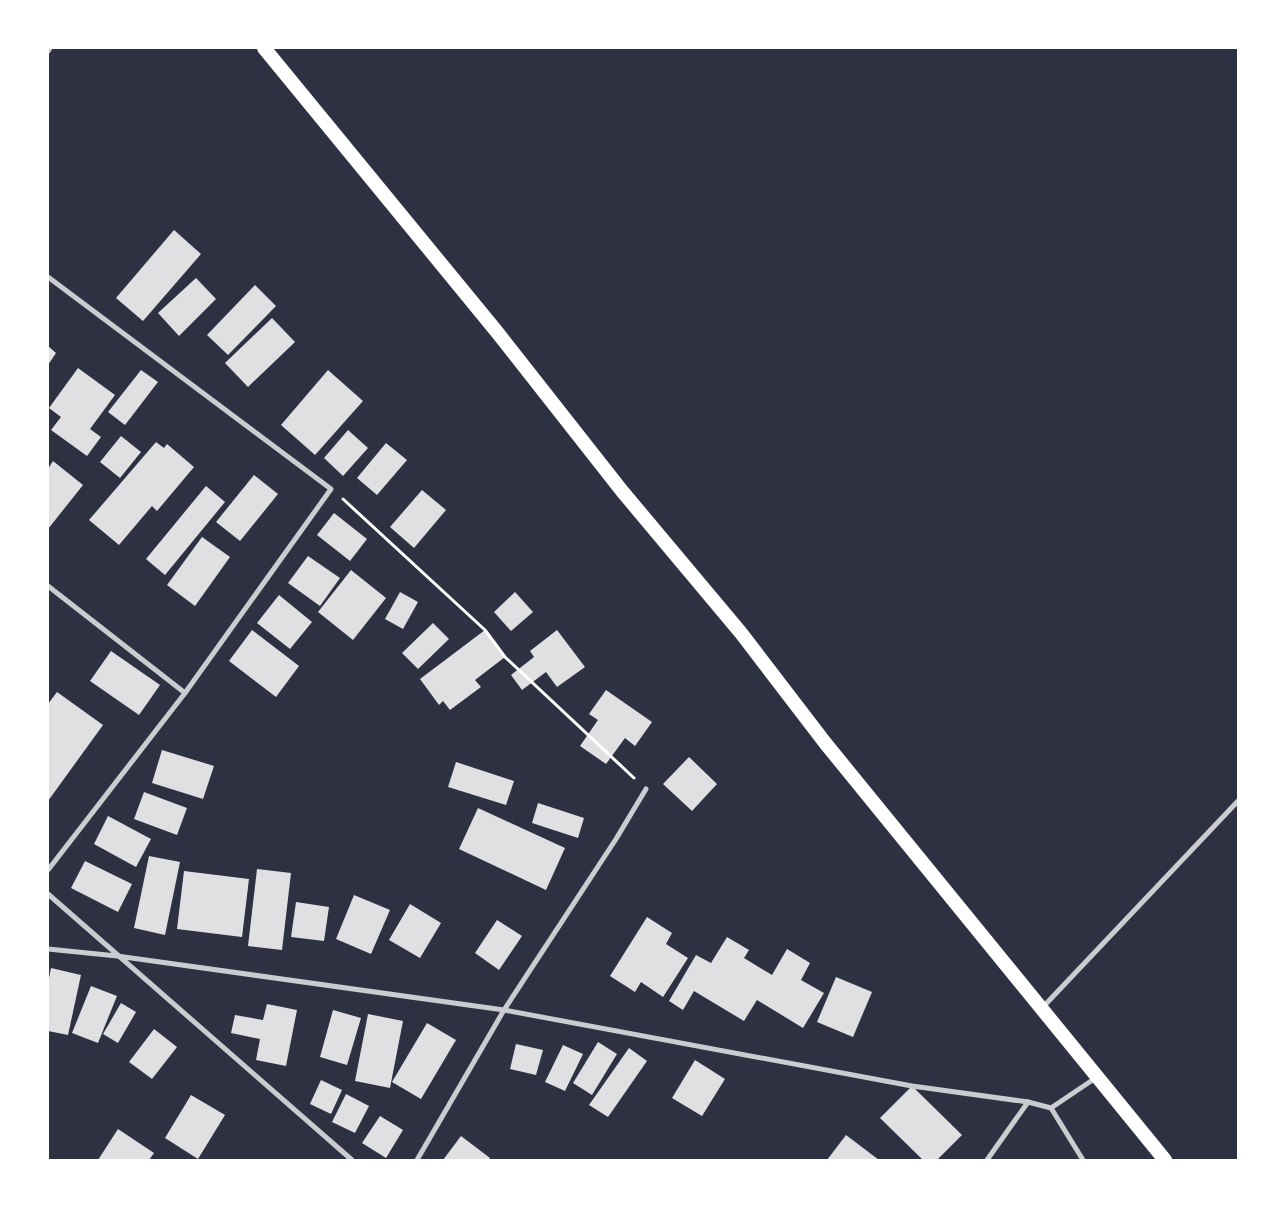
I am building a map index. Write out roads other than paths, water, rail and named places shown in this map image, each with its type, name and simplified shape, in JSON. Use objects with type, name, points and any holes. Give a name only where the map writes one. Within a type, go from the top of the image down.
[{"type":"highway","points":[[264,48],[1165,1160]]},
{"type":"street","points":[[48,277],[331,488],[185,692],[48,870]]},
{"type":"street","points":[[48,586],[185,692]]},
{"type":"street","points":[[417,1160],[504,1010],[616,840],[646,789]]},
{"type":"street","points":[[1042,1008],[1238,801]]},
{"type":"street","points":[[48,894],[352,1160]]},
{"type":"street","points":[[48,948],[504,1010],[912,1086],[1028,1102],[1051,1108],[1083,1160]]},
{"type":"street","points":[[1051,1108],[1098,1076]]},
{"type":"street","points":[[987,1160],[1028,1102]]}]
